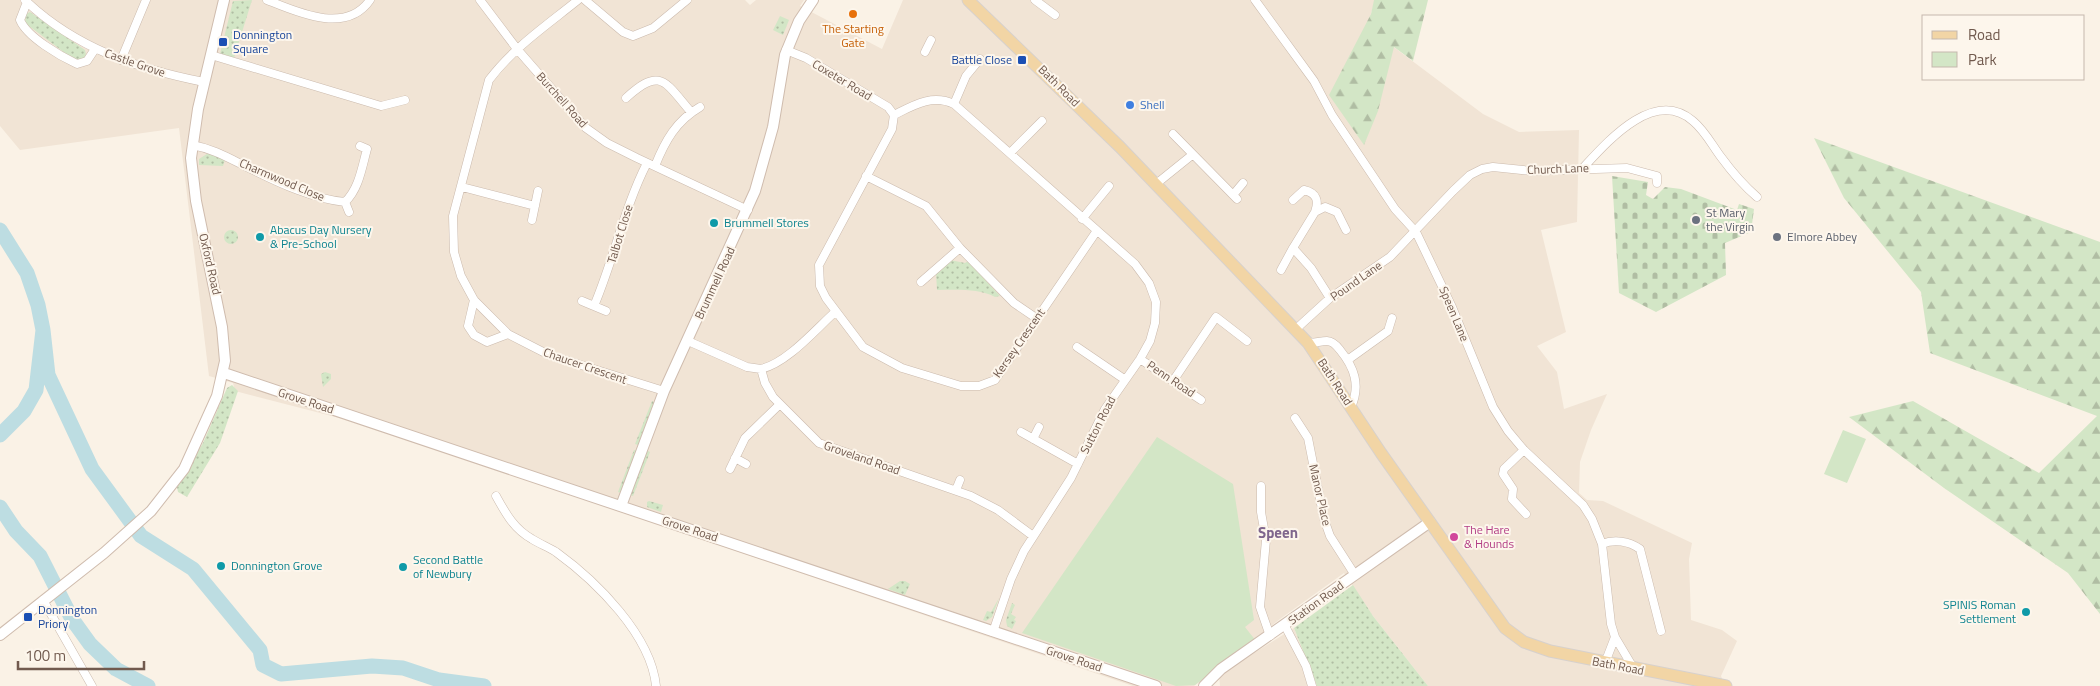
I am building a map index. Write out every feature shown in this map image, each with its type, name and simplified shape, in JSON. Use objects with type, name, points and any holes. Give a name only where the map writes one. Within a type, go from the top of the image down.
[{"type":"main road","name":"Bath Road","points":[[968,0],[1047,74],[1156,184],[1308,343],[1494,614],[1511,634],[1538,648],[1634,669],[1726,686]]},
{"type":"street","points":[[121,60],[146,0]]},
{"type":"street","name":"Oxford Road","points":[[43,600],[128,533],[151,512],[175,482],[192,454],[212,411],[224,373],[225,353],[220,309],[192,184],[192,146],[204,82],[224,0]]},
{"type":"street","points":[[267,0],[308,16],[332,19],[352,15],[370,0]]},
{"type":"street","name":"Burchell Road","points":[[480,0],[517,49],[586,128],[607,143],[748,210]]},
{"type":"street","name":"Chaucer Crescent","points":[[578,0],[517,49],[502,63],[489,80],[453,216],[454,252],[461,276],[474,300],[508,334],[549,355],[664,391]]},
{"type":"street","points":[[585,0],[623,32],[633,36],[643,33],[660,23],[688,0]]},
{"type":"street","name":"Brummell Road","points":[[621,506],[664,391],[748,210],[770,143],[786,50],[799,21],[813,0]]},
{"type":"street","points":[[1035,0],[1056,15]]},
{"type":"street","points":[[1045,8],[1051,0]]},
{"type":"street","name":"Speen Lane","points":[[1255,0],[1314,81],[1332,115],[1395,209],[1416,232],[1452,307],[1493,407],[1524,450],[1583,505],[1592,519],[1602,544],[1611,624],[1615,637],[1634,669]]},
{"type":"street","name":"Castle Grove","points":[[95,49],[87,61],[76,64],[42,42],[23,28],[20,20],[26,1],[57,26],[95,49],[121,60],[171,76],[204,82]]},
{"type":"street","points":[[925,52],[931,40]]},
{"type":"street","name":"Coxeter Road","points":[[786,50],[823,68],[888,107],[894,115]]},
{"type":"street","points":[[211,56],[381,106],[404,100]]},
{"type":"street","points":[[954,104],[966,76],[980,58]]},
{"type":"street","points":[[626,98],[643,83],[659,80],[666,83],[691,112]]},
{"type":"street","points":[[894,115],[926,100],[945,100],[954,104],[1096,232]]},
{"type":"street","name":"Talbot Close","points":[[594,306],[609,270],[626,210],[651,165],[679,121],[700,107]]},
{"type":"street","points":[[1582,168],[1636,118],[1654,111],[1674,112],[1692,120],[1739,181],[1757,197]]},
{"type":"street","name":"Kersey Crescent","points":[[894,115],[892,129],[818,265],[820,286],[835,312],[863,347],[902,368],[961,386],[979,386],[995,380],[1096,232]]},
{"type":"street","points":[[1010,153],[1042,120]]},
{"type":"street","points":[[1173,134],[1235,197],[1243,183]]},
{"type":"street","name":"Charmwood Close","points":[[192,146],[219,152],[254,170],[318,197],[345,202]]},
{"type":"street","points":[[349,212],[345,202],[354,191],[367,150],[360,146]]},
{"type":"street","points":[[1156,184],[1192,155]]},
{"type":"street","name":"Church Lane","points":[[1416,232],[1453,191],[1470,175],[1482,169],[1507,168],[1532,171],[1627,168],[1648,172],[1657,176],[1657,183]]},
{"type":"street","points":[[866,176],[926,206],[960,248],[1014,303],[1036,318]]},
{"type":"street","points":[[1082,219],[1109,186]]},
{"type":"street","points":[[462,187],[535,206]]},
{"type":"street","points":[[1281,270],[1318,204],[1317,196],[1311,191],[1304,190],[1293,200]]},
{"type":"street","points":[[532,220],[538,191]]},
{"type":"street","points":[[1315,212],[1325,207],[1337,212],[1346,230]]},
{"type":"street","name":"Sutton Road","points":[[993,632],[1011,579],[1033,536],[1078,464],[1105,409],[1124,379],[1140,359],[1155,323],[1156,302],[1153,291],[1142,270],[1096,232]]},
{"type":"street","name":"Pound Lane","points":[[1296,329],[1330,298],[1390,257],[1416,232]]},
{"type":"street","points":[[921,282],[960,248]]},
{"type":"street","points":[[1293,248],[1310,268],[1330,298]]},
{"type":"street","points":[[474,300],[468,326],[474,335],[487,342],[508,334]]},
{"type":"street","points":[[582,301],[606,311]]},
{"type":"street","points":[[688,341],[747,367],[761,369],[779,362],[835,312]]},
{"type":"street","points":[[1173,381],[1216,317],[1247,341]]},
{"type":"street","points":[[1348,359],[1388,331],[1392,318]]},
{"type":"street","points":[[1308,343],[1317,344],[1327,341],[1335,344],[1348,359],[1356,381],[1356,397],[1351,407]]},
{"type":"street","points":[[1077,347],[1124,379]]},
{"type":"street","name":"Penn Road","points":[[1140,359],[1201,400]]},
{"type":"street","name":"Groveland Road","points":[[761,369],[765,383],[779,405],[813,439],[827,447],[956,490],[993,507],[1033,536]]},
{"type":"street","name":"Grove Road","points":[[224,373],[1156,686]]},
{"type":"street","points":[[730,469],[745,438],[779,405]]},
{"type":"street","name":"Manor Place","points":[[1295,418],[1308,438],[1324,519],[1330,536],[1355,575]]},
{"type":"street","points":[[1033,439],[1039,427]]},
{"type":"street","points":[[1308,438],[1315,431]]},
{"type":"street","points":[[1020,432],[1078,464]]},
{"type":"street","points":[[1524,450],[1504,469],[1503,474],[1513,489],[1512,499],[1526,514]]},
{"type":"street","points":[[735,458],[746,464]]},
{"type":"street","points":[[956,490],[960,480]]},
{"type":"street","points":[[1260,486],[1260,512],[1266,540],[1260,607],[1270,636]]},
{"type":"street","points":[[496,496],[510,522],[530,538],[554,551],[598,587],[633,631],[654,669],[656,686]]},
{"type":"street","name":"Station Road","points":[[1204,686],[1210,677],[1285,626],[1430,522]]},
{"type":"street","points":[[1602,544],[1610,541],[1642,546],[1661,631]]},
{"type":"street","points":[[0,635],[43,600],[92,686]]},
{"type":"street","points":[[1285,626],[1306,666],[1312,686]]},
{"type":"street","points":[[1605,663],[1615,637]]},
{"type":"shaded area","points":[[0,0],[745,0],[750,5],[756,0],[804,0],[800,6],[882,49],[903,0],[1375,0],[1367,27],[1483,114],[1519,132],[1579,130],[1577,222],[1541,230],[1566,332],[1537,346],[1557,372],[1564,409],[1607,394],[1591,430],[1580,462],[1579,493],[1587,500],[1603,501],[1692,543],[1689,559],[1691,620],[1722,630],[1737,641],[1721,676],[1725,686],[1428,686],[1373,616],[1344,573],[1280,619],[1194,686],[1133,686],[359,423],[235,391],[233,383],[209,376],[179,128],[20,150],[0,126]]},
{"type":"shaded area","points":[[1294,628],[1317,686],[1220,686],[1219,675]]},
{"type":"green space","points":[[252,0],[234,58],[220,54],[233,1]]},
{"type":"green space","points":[[1374,0],[1428,0],[1413,61],[1394,47],[1378,111],[1364,145],[1329,95],[1371,14]]},
{"type":"green space","points":[[30,12],[85,50],[86,55],[83,59],[73,59],[25,23],[26,14]]},
{"type":"green space","points":[[780,16],[789,20],[783,35],[773,30]]},
{"type":"green space","points":[[1814,138],[2100,242],[2100,614],[2068,573],[1944,488],[1849,417],[1913,401],[2039,473],[2097,416],[1930,353],[1921,292],[1844,198]]},
{"type":"green space","points":[[210,152],[225,160],[223,166],[199,165],[199,159]]},
{"type":"green space","points":[[1612,176],[1648,182],[1646,195],[1653,199],[1665,187],[1681,189],[1737,210],[1739,204],[1754,209],[1751,232],[1725,243],[1726,275],[1656,312],[1619,293]]},
{"type":"green space","points":[[231,230],[236,232],[238,237],[236,242],[231,244],[226,242],[224,237],[226,232]]},
{"type":"green space","points":[[950,260],[965,263],[968,261],[1000,296],[995,297],[974,291],[937,290],[936,273]]},
{"type":"green space","points":[[325,372],[331,374],[331,379],[323,387],[321,374]]},
{"type":"green space","points":[[232,385],[238,391],[220,443],[187,497],[178,492],[177,487],[203,443],[227,388]]},
{"type":"green space","points":[[652,401],[654,402],[638,445],[635,444]]},
{"type":"green space","points":[[1843,430],[1866,439],[1847,483],[1824,474]]},
{"type":"green space","points":[[1157,437],[1233,484],[1254,620],[1245,627],[1256,641],[1195,685],[1176,686],[1022,633]]},
{"type":"green space","points":[[634,450],[638,451],[622,493],[618,492]]},
{"type":"green space","points":[[646,450],[650,452],[633,496],[630,495]]},
{"type":"green space","points":[[647,502],[663,505],[661,512],[647,507]]},
{"type":"green space","points":[[900,581],[910,584],[905,595],[888,589]]},
{"type":"green space","points":[[1353,585],[1373,616],[1428,686],[1317,686],[1294,628]]},
{"type":"green space","points":[[999,598],[992,617],[986,621],[983,620],[987,611],[991,612]]},
{"type":"green space","points":[[1012,603],[1015,605],[1011,614],[1016,617],[1014,620],[1016,621],[1012,629],[1007,626],[1006,620]]},
{"type":"waterway","points":[[0,230],[27,273],[38,305],[43,330],[36,390],[24,411],[0,435]]},
{"type":"waterway","points":[[43,330],[48,375],[92,469],[141,536],[193,569],[260,650],[263,665],[281,674],[372,666],[403,668],[439,680],[484,686]]},
{"type":"waterway","points":[[0,507],[16,531],[40,556],[72,619],[90,644],[116,669],[148,686]]},
{"type":"place","name":"The Starting Gate","points":[[853,14]]},
{"type":"place","name":"Donnington Square","points":[[223,42]]},
{"type":"place","name":"Battle Close","points":[[1022,60]]},
{"type":"place","name":"Shell","points":[[1130,105]]},
{"type":"place","name":"St Mary the Virgin","points":[[1696,220]]},
{"type":"place","name":"Brummell Stores","points":[[714,223]]},
{"type":"place","name":"Abacus Day Nursery & Pre-School","points":[[260,237]]},
{"type":"place","name":"Elmore Abbey","points":[[1777,237]]},
{"type":"place","name":"The Hare & Hounds","points":[[1454,537]]},
{"type":"place","name":"Donnington Grove","points":[[221,566]]},
{"type":"place","name":"Second Battle of Newbury","points":[[403,567]]},
{"type":"place","name":"SPINIS Roman Settlement","points":[[2026,612]]},
{"type":"place","name":"Donnington Priory","points":[[28,617]]},
{"type":"district","name":"Speen","points":[[1278,533]]}]
